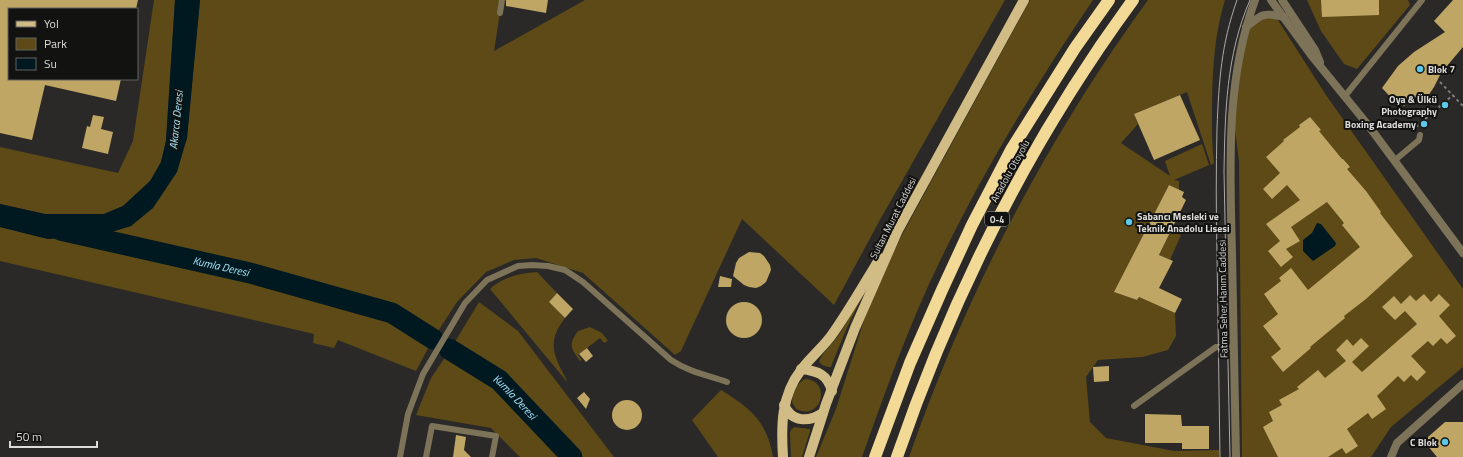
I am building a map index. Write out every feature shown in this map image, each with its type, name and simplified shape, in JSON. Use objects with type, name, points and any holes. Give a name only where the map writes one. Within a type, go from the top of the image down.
[{"type":"highway","name":"Anadolu Otoyolu","points":[[875,457],[910,363],[972,225],[1011,150],[1075,48],[1109,0]]},
{"type":"highway","name":"Anadolu Otoyolu","points":[[897,457],[922,386],[943,336],[974,264],[1005,204],[1038,145],[1074,87],[1108,35],[1134,0]]},
{"type":"main road","name":"Sultan Murat Caddesi","points":[[809,457],[823,413],[855,328],[898,230],[1024,0]]},
{"type":"main road","points":[[783,457],[782,415],[792,382],[801,369],[830,337],[846,315],[898,230]]},
{"type":"main road","points":[[801,369],[817,372],[824,376],[832,391]]},
{"type":"main road","points":[[784,405],[787,412],[791,416],[802,419],[815,418],[823,413]]},
{"type":"street","name":"Fatma Seher Hanım Caddesi","points":[[1236,457],[1230,170],[1233,98],[1239,54],[1255,0]]},
{"type":"street","points":[[1271,0],[1311,55],[1345,96],[1463,253]]},
{"type":"street","points":[[1282,0],[1315,50],[1322,69]]},
{"type":"street","points":[[1246,28],[1257,18],[1265,14],[1274,14],[1284,17]]},
{"type":"street","points":[[1391,457],[1397,443],[1463,384]]},
{"type":"lane","points":[[500,13],[502,0]]},
{"type":"lane","points":[[1345,96],[1422,0]]},
{"type":"lane","points":[[1420,138],[1408,150],[1393,160],[1420,138]]},
{"type":"lane","points":[[400,457],[408,414],[423,374],[465,303],[487,280],[518,266],[548,266],[565,270],[583,282],[671,360],[695,373],[727,382]]},
{"type":"lane","points":[[1134,406],[1216,347],[1234,347]]},
{"type":"lane","points":[[426,457],[432,426],[496,436],[492,457]]},
{"type":"path","points":[[1440,82],[1463,106]]},
{"type":"path","points":[[1415,128],[1452,95]]},
{"type":"green space","points":[[154,0],[175,0],[166,141],[161,162],[153,179],[123,206],[104,214],[45,214],[0,204],[0,147],[118,173],[133,141]]},
{"type":"green space","points":[[200,0],[502,0],[494,51],[585,0],[1005,0],[881,218],[834,305],[742,219],[681,351],[675,355],[583,273],[536,258],[514,260],[486,272],[457,302],[433,339],[416,371],[338,340],[334,348],[313,343],[314,334],[0,261],[0,227],[48,239],[131,226],[187,138]]},
{"type":"green space","points":[[1030,0],[1093,0],[1048,68],[966,209],[930,282],[911,325],[862,457],[816,457],[836,409],[864,320],[879,281],[903,233]]},
{"type":"green space","points":[[1148,0],[1225,0],[1218,29],[1213,74],[1212,147],[1214,163],[1211,165],[1187,92],[1134,114],[1138,124],[1121,143],[1170,176],[1165,161],[1202,144],[1209,165],[1174,180],[1179,181],[1179,190],[1169,185],[1115,292],[1137,300],[1139,297],[1175,313],[1176,336],[1168,350],[1142,357],[1098,360],[1086,377],[1090,422],[1106,438],[1174,451],[1219,450],[1219,457],[909,457],[931,396],[956,337],[1012,220],[1043,163],[1076,108],[1111,53]]},
{"type":"green space","points":[[1307,0],[1408,0],[1410,5],[1357,69],[1344,64],[1321,31]]},
{"type":"green space","points":[[1274,14],[1326,95],[1463,289],[1463,367],[1391,427],[1371,457],[1242,457],[1239,161],[1233,114],[1246,28]]},
{"type":"green space","points":[[1171,231],[1181,235],[1170,260],[1159,255]]},
{"type":"green space","points":[[537,272],[557,293],[549,302],[565,318],[555,335],[554,350],[559,366],[568,383],[490,289],[500,281],[512,276]]},
{"type":"green space","points":[[868,284],[846,330],[831,367],[822,365],[819,362],[820,359],[842,330]]},
{"type":"green space","points":[[479,302],[518,331],[614,457],[520,457],[491,428],[416,415],[431,378]]},
{"type":"green space","points":[[590,327],[602,333],[608,341],[604,343],[600,338],[578,355],[582,360],[580,361],[574,353],[572,343],[578,331]]},
{"type":"green space","points":[[805,379],[813,381],[819,386],[821,392],[817,405],[812,410],[805,411],[796,409],[792,402],[796,389]]},
{"type":"green space","points":[[721,390],[741,403],[756,417],[766,434],[773,457],[718,457],[692,420]]},
{"type":"green space","points":[[794,427],[810,429],[802,457],[791,457],[790,433]]},
{"type":"water","name":"Akarca Deresi","points":[[175,0],[200,0],[187,138],[177,172],[153,208],[131,226],[102,235],[48,239],[0,227],[0,204],[45,214],[104,214],[123,206],[150,181],[161,162],[166,141]]},
{"type":"water","points":[[1317,223],[1321,224],[1336,243],[1335,246],[1313,261],[1303,251],[1303,240],[1312,233]]},
{"type":"building","points":[[0,0],[138,0],[136,8],[8,8],[8,80],[121,80],[116,101],[45,85],[32,140],[0,133]]},
{"type":"building","points":[[506,0],[548,0],[546,13],[506,6]]},
{"type":"building","points":[[1321,0],[1379,0],[1379,15],[1322,17]]},
{"type":"building","name":"Blok 7","points":[[1453,0],[1463,0],[1463,47],[1441,73],[1424,102],[1417,96],[1404,106],[1400,101],[1396,103],[1382,88],[1398,66],[1414,52],[1445,32],[1434,21]]},
{"type":"building","points":[[1180,95],[1200,140],[1154,160],[1134,114]]},
{"type":"building","points":[[93,115],[104,117],[101,129],[113,132],[108,154],[82,148],[87,126],[90,127]]},
{"type":"building","points":[[1310,117],[1321,130],[1319,131],[1350,167],[1347,169],[1366,191],[1381,212],[1380,213],[1413,256],[1283,372],[1271,357],[1281,349],[1263,326],[1278,314],[1264,294],[1281,281],[1279,278],[1291,268],[1308,290],[1360,247],[1342,225],[1344,223],[1327,202],[1291,227],[1300,241],[1286,249],[1293,257],[1281,267],[1268,251],[1280,241],[1266,224],[1300,200],[1287,185],[1272,199],[1263,189],[1280,173],[1266,157],[1284,141],[1283,140],[1300,127],[1299,125]]},
{"type":"building","points":[[1169,185],[1184,192],[1182,197],[1186,200],[1159,255],[1173,261],[1159,288],[1182,299],[1175,313],[1139,297],[1137,300],[1114,292]]},
{"type":"building","points":[[749,252],[760,253],[764,256],[770,265],[771,270],[766,282],[756,288],[744,285],[733,276],[736,263],[739,258]]},
{"type":"building","points":[[720,276],[732,279],[731,287],[718,287]]},
{"type":"building","points":[[557,293],[573,309],[565,318],[549,302]]},
{"type":"building","points":[[1424,294],[1431,302],[1439,294],[1450,305],[1439,316],[1456,336],[1447,344],[1441,338],[1433,346],[1428,341],[1411,356],[1426,372],[1417,381],[1411,375],[1404,382],[1398,376],[1377,396],[1386,409],[1372,419],[1368,413],[1347,429],[1358,446],[1346,454],[1342,448],[1328,457],[1278,457],[1263,427],[1273,421],[1269,412],[1282,405],[1279,400],[1299,389],[1297,387],[1318,370],[1325,378],[1346,361],[1336,350],[1347,339],[1353,346],[1361,338],[1369,346],[1352,362],[1362,372],[1417,324],[1405,311],[1395,320],[1382,307],[1394,296],[1401,304],[1410,295],[1416,301]]},
{"type":"building","points":[[747,302],[757,307],[761,313],[761,327],[757,333],[751,337],[741,338],[731,333],[727,327],[726,317],[731,307],[737,303]]},
{"type":"building","points":[[587,348],[593,356],[586,362],[579,354]]},
{"type":"building","points":[[1109,366],[1109,381],[1094,382],[1093,367]]},
{"type":"building","points":[[584,392],[590,399],[586,409],[577,398]]},
{"type":"building","points":[[627,400],[638,404],[642,415],[638,426],[627,430],[616,426],[612,415],[616,404]]},
{"type":"building","points":[[1145,414],[1181,415],[1182,426],[1209,426],[1209,449],[1182,449],[1182,443],[1145,443]]},
{"type":"building","name":"C Blok","points":[[1445,422],[1463,422],[1463,457],[1437,457],[1428,446],[1428,437]]},
{"type":"building","points":[[456,435],[466,437],[464,450],[471,457],[453,457]]},
{"type":"waterway","name":"Kumla Deresi","points":[[60,230],[250,273],[392,313],[433,339]]},
{"type":"waterway","name":"Kumla Deresi","points":[[449,349],[499,380],[572,457]]},
{"type":"tram line","points":[[1220,457],[1216,223],[1217,128],[1224,48],[1227,32],[1237,0]]},
{"type":"tram line","points":[[1230,457],[1224,172],[1225,128],[1231,63],[1242,21],[1250,0]]},
{"type":"place","name":"Blok 7","points":[[1420,69]]},
{"type":"place","name":"Oya & Ülkü Photography","points":[[1445,105]]},
{"type":"place","name":"Boxing Academy","points":[[1424,124]]},
{"type":"place","name":"Sabancı Mesleki ve Teknik Anadolu Lisesi","points":[[1129,222]]},
{"type":"place","name":"C Blok","points":[[1445,442]]}]
